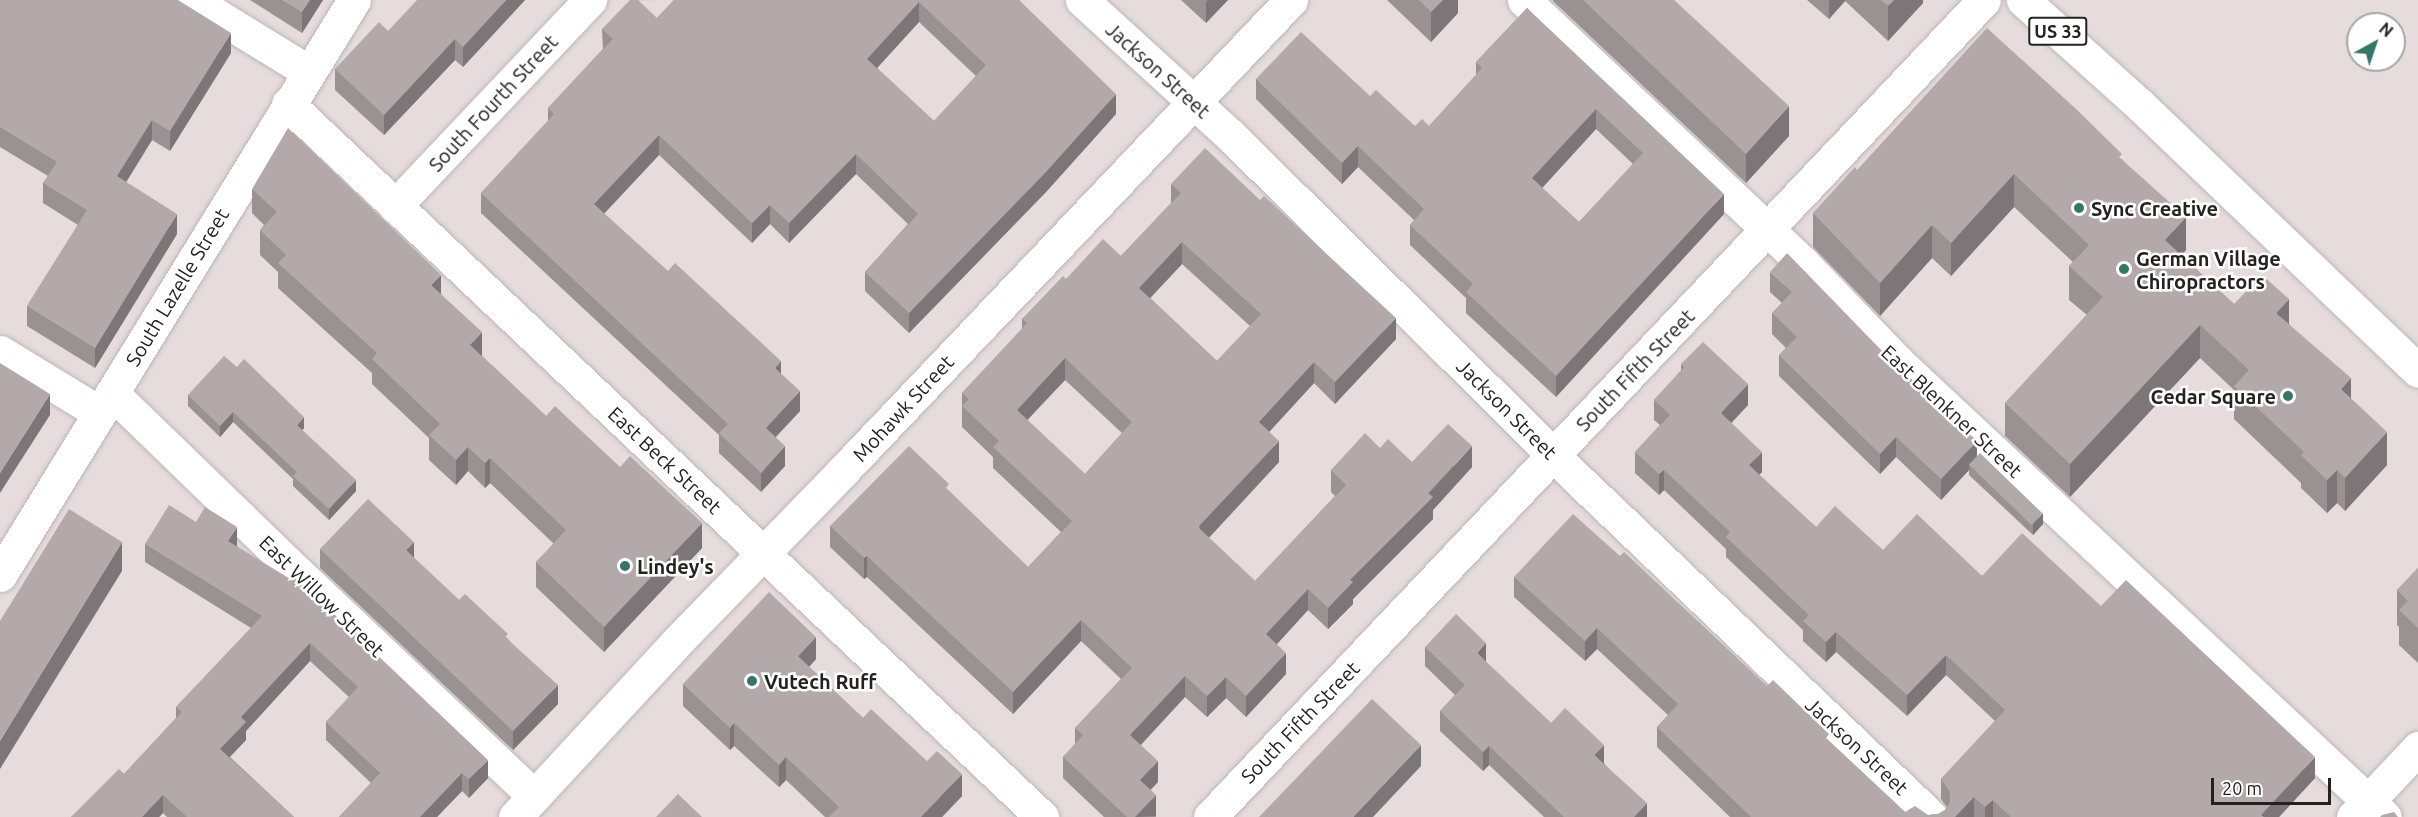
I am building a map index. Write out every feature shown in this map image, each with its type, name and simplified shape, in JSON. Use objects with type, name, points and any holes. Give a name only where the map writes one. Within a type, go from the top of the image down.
[{"type":"street","points":[[192,0],[309,72]]},
{"type":"street","name":"South Lazelle Street","points":[[0,575],[354,0]]},
{"type":"street","name":"South Fourth Street","points":[[395,206],[590,0]]},
{"type":"street","name":"Jackson Street","points":[[1082,0],[1195,102],[1554,456],[1932,817]]},
{"type":"street","name":"Mohawk Street","points":[[525,807],[763,553],[1291,0]]},
{"type":"street","name":"East Blenkner Street","points":[[1524,0],[1803,262],[1898,362],[2369,811]]},
{"type":"street","name":"South Fifth Street","points":[[1210,817],[1768,231],[1984,0]]},
{"type":"street","name":"US 33","points":[[2023,0],[2141,106],[2418,371]]},
{"type":"street","name":"East Beck Street","points":[[288,104],[1042,817]]},
{"type":"street","name":"East Willow Street","points":[[0,352],[106,403],[297,573],[525,807]]},
{"type":"street","points":[[2369,811],[2418,748]]},
{"type":"building","points":[[0,0],[178,0],[231,33],[170,131],[152,120],[117,176],[177,214],[95,348],[27,306],[87,210],[43,183],[57,162],[0,127]]},
{"type":"building","points":[[282,0],[310,0],[302,12]]},
{"type":"building","points":[[417,0],[506,0],[463,47],[455,39],[384,115],[335,69],[379,22],[388,31]]},
{"type":"building","points":[[630,0],[638,0],[657,18],[674,0],[1019,0],[1116,94],[1046,172],[909,313],[865,272],[918,214],[856,154],[789,223],[770,205],[752,223],[659,135],[594,204],[668,271],[675,263],[781,361],[775,368],[800,391],[766,428],[785,446],[761,473],[719,433],[728,424],[481,193],[554,114],[548,108],[613,39],[602,29]],"holes":[[[919,2],[986,65],[934,121],[867,59]]]},
{"type":"building","points":[[1419,0],[1443,0],[1431,12]]},
{"type":"building","points":[[1583,0],[1674,0],[1789,106],[1746,154]]},
{"type":"building","points":[[1881,0],[1894,0],[1888,6]]},
{"type":"building","points":[[1527,8],[1724,194],[1556,376],[1466,292],[1473,284],[1410,225],[1424,209],[1358,146],[1342,163],[1256,79],[1301,32],[1370,96],[1376,90],[1415,126],[1422,119],[1429,126],[1482,68],[1476,62]],"holes":[[[1596,109],[1643,153],[1579,222],[1532,178]]]},
{"type":"building","points":[[1987,28],[2075,108],[2122,154],[2119,157],[2186,217],[2165,240],[2234,304],[2262,275],[2289,299],[2276,313],[2351,378],[2341,389],[2387,432],[2345,478],[2337,470],[2327,480],[2301,455],[2304,452],[2234,386],[2249,370],[2200,325],[2070,464],[2005,403],[2103,297],[2069,266],[2089,245],[2014,174],[1951,243],[1932,225],[1880,283],[1813,213],[1855,167],[1857,170]]},
{"type":"building","points":[[288,128],[441,275],[431,285],[482,332],[470,345],[546,416],[555,406],[620,467],[630,456],[702,523],[604,627],[536,562],[566,530],[490,458],[485,463],[468,447],[456,460],[429,435],[440,424],[372,359],[377,353],[278,263],[286,255],[260,230],[277,212],[252,189]]},
{"type":"building","points":[[1205,148],[1260,200],[1264,196],[1396,318],[1335,382],[1314,362],[1259,422],[1279,441],[1199,526],[1255,581],[1346,485],[1331,470],[1365,433],[1380,448],[1388,439],[1412,462],[1448,424],[1472,446],[1428,493],[1433,497],[1350,580],[1353,582],[1328,608],[1308,589],[1266,634],[1286,653],[1246,696],[1226,677],[1207,696],[1185,676],[1130,735],[1158,761],[1140,780],[1156,795],[1135,817],[1127,817],[1063,757],[1083,735],[1075,728],[1132,668],[1081,620],[1013,692],[867,556],[864,558],[830,526],[909,446],[949,484],[946,488],[1028,567],[1072,521],[993,447],[999,441],[962,406],[969,399],[962,393],[1027,323],[1022,319],[1063,276],[1066,279],[1103,239],[1121,256],[1181,193],[1171,184]],"holes":[[[1182,242],[1261,314],[1217,361],[1139,288]],[[1065,358],[1132,422],[1085,474],[1017,410]]]},
{"type":"building","points":[[1787,253],[1885,354],[1977,441],[1941,479],[1896,437],[1880,454],[1779,355],[1797,337],[1772,313],[1792,292],[1770,272]]},
{"type":"building","points":[[1703,342],[1748,384],[1721,413],[1762,452],[1749,465],[1816,527],[1835,506],[1883,550],[1917,514],[1982,576],[2022,533],[2101,606],[2126,580],[2315,757],[2261,815],[2264,817],[2011,817],[1993,800],[1985,807],[1974,797],[1955,817],[1751,817],[1657,727],[1678,704],[1597,628],[1585,641],[1514,577],[1573,514],[1620,556],[1624,552],[1767,686],[1773,680],[1829,734],[1826,738],[1905,812],[1915,806],[1928,815],[1938,814],[1945,810],[1950,802],[1950,792],[1941,779],[2005,710],[1946,655],[1907,695],[1836,632],[1826,642],[1803,621],[1809,615],[1726,537],[1730,532],[1664,470],[1659,474],[1635,452],[1670,415],[1654,400],[1684,367],[1681,364]]},
{"type":"building","points":[[224,356],[237,367],[244,359],[304,417],[297,425],[356,480],[329,509],[293,476],[297,472],[233,412],[220,426],[188,395]]},
{"type":"building","points":[[0,363],[50,394],[0,473]]},
{"type":"building","points":[[1980,453],[2043,513],[2031,525],[1969,465]]},
{"type":"building","points":[[368,499],[414,542],[406,550],[459,600],[465,594],[508,634],[505,637],[558,685],[513,731],[320,549]]},
{"type":"building","points":[[169,505],[196,522],[205,507],[237,527],[228,541],[292,580],[295,577],[488,760],[469,779],[462,773],[420,817],[339,817],[380,773],[326,722],[358,687],[310,643],[241,717],[246,722],[220,749],[294,817],[187,817],[163,795],[142,817],[71,817],[119,769],[124,774],[182,712],[176,707],[262,616],[145,544]]},
{"type":"building","points":[[69,509],[122,542],[0,741],[0,621]]},
{"type":"building","points":[[2418,568],[2418,628],[2399,610],[2408,601],[2397,590]]},
{"type":"building","points":[[769,592],[816,637],[798,656],[863,718],[871,709],[927,761],[937,751],[962,774],[921,817],[829,817],[839,807],[786,757],[779,765],[734,723],[730,728],[683,684]]},
{"type":"building","points":[[1456,614],[1486,643],[1477,653],[1551,723],[1565,708],[1604,745],[1594,755],[1647,803],[1634,817],[1564,817],[1489,746],[1483,752],[1440,711],[1465,685],[1425,647]]},
{"type":"building","points":[[1372,699],[1421,745],[1353,817],[1259,817]]},
{"type":"building","points":[[678,794],[702,817],[656,817]]},
{"type":"building","points":[[2394,812],[2398,817],[2380,817],[2382,815]]},
{"type":"place","name":"Sync Creative","points":[[2079,208]]},
{"type":"place","name":"German Village Chiropractors","points":[[2124,269]]},
{"type":"place","name":"Cedar Square","points":[[2288,396]]},
{"type":"place","name":"Lindey's","points":[[625,566]]},
{"type":"place","name":"Vutech Ruff","points":[[752,681]]}]
